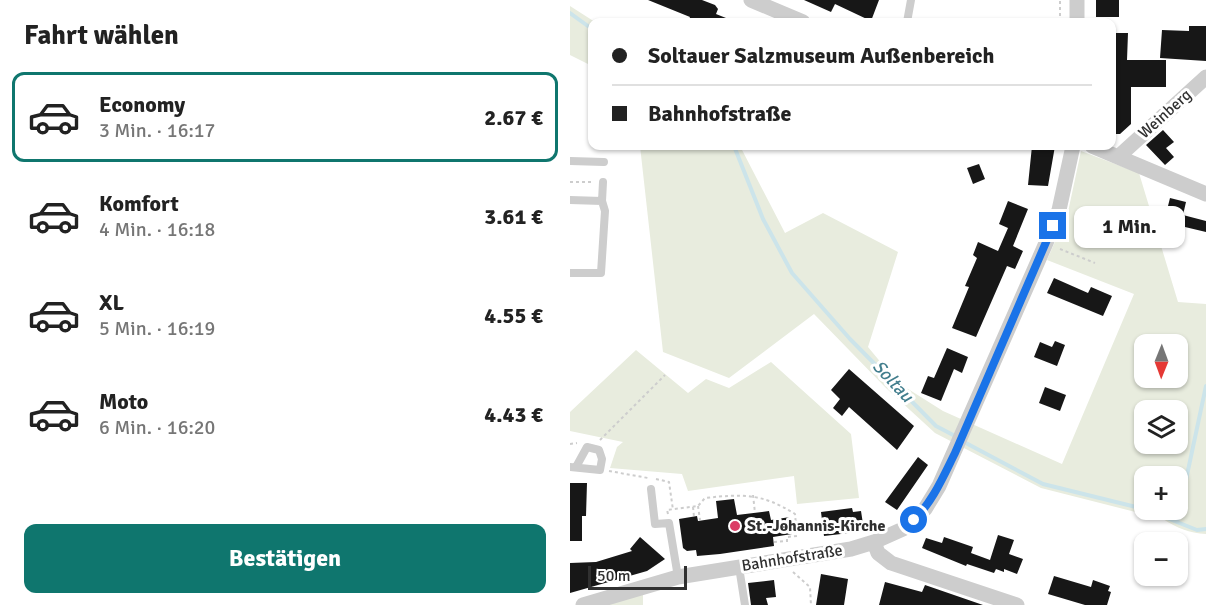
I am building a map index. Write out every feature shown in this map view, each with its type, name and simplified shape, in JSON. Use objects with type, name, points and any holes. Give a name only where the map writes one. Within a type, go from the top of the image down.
[{"type":"street","points":[[751,0],[794,18]]},
{"type":"street","points":[[1077,0],[1077,18]]},
{"type":"street","name":"Weinberg","points":[[1118,157],[1206,77]]},
{"type":"street","name":"Bahnhofstraße","points":[[583,605],[678,577],[739,565],[833,552],[874,542],[903,529],[925,509],[955,453],[1046,243],[1059,210],[1072,150]]},
{"type":"street","points":[[1101,150],[1206,194]]},
{"type":"street","points":[[874,542],[878,553],[891,563],[1017,605]]},
{"type":"lane","points":[[908,18],[911,0]]},
{"type":"lane","points":[[570,162],[604,162]]},
{"type":"lane","points":[[570,273],[601,273],[605,211],[602,201],[603,182]]},
{"type":"lane","points":[[570,200],[602,201]]},
{"type":"lane","points":[[651,489],[655,524],[669,523],[678,577]]},
{"type":"lane","points":[[739,565],[745,605]]},
{"type":"path","points":[[1060,0],[1060,18]]},
{"type":"path","points":[[570,182],[603,182]]},
{"type":"path","points":[[1046,243],[1095,263]]},
{"type":"path","points":[[600,440],[665,375]]},
{"type":"path","points":[[609,471],[669,482],[673,509]]},
{"type":"path","points":[[668,510],[698,506],[705,498],[739,494],[753,495],[780,504],[795,514],[797,536],[787,537],[788,546],[777,548]]},
{"type":"path","points":[[753,495],[755,513]]},
{"type":"path","points":[[698,506],[700,520]]},
{"type":"path","points":[[693,507],[694,517]]},
{"type":"path","points":[[774,542],[787,541]]},
{"type":"path","points":[[810,587],[811,605]]},
{"type":"shaded area","points":[[570,6],[589,18],[588,64],[570,55]]},
{"type":"shaded area","points":[[640,150],[742,150],[785,233],[823,213],[898,252],[868,347],[897,382],[943,411],[1062,464],[1134,294],[1047,260],[1068,212],[1081,151],[1139,173],[1178,302],[1206,304],[1206,534],[1183,530],[1165,520],[1188,520],[1188,466],[1134,466],[1134,512],[1041,488],[935,433],[886,388],[814,314],[729,378],[663,352]]},
{"type":"shaded area","points":[[636,350],[688,393],[706,379],[729,388],[771,362],[851,434],[859,498],[797,504],[794,476],[688,491],[682,474],[610,468],[617,447],[623,442],[570,431],[570,412]]},
{"type":"shaded area","points":[[643,592],[643,605],[602,605]]},
{"type":"building","points":[[648,0],[702,0],[715,5],[718,9],[716,14],[726,18],[690,17]]},
{"type":"building","points":[[804,0],[879,0],[872,18],[865,18],[835,4],[831,12]]},
{"type":"building","points":[[1096,0],[1119,0],[1119,17],[1096,17]]},
{"type":"building","points":[[1189,26],[1206,26],[1206,61],[1160,58],[1162,30],[1189,31]]},
{"type":"building","points":[[1116,33],[1128,33],[1127,60],[1166,60],[1166,87],[1131,87],[1131,124],[1120,134],[1116,134]]},
{"type":"building","points":[[1163,130],[1174,142],[1166,148],[1174,157],[1165,165],[1146,145]]},
{"type":"building","points":[[1032,150],[1054,150],[1048,186],[1028,185]]},
{"type":"building","points":[[979,164],[985,179],[973,184],[967,168]]},
{"type":"building","points":[[1170,198],[1186,202],[1183,215],[1206,221],[1206,232],[1164,222]]},
{"type":"building","points":[[1008,201],[1028,209],[1013,246],[1023,251],[1015,269],[1007,266],[976,337],[952,328],[969,287],[965,286],[977,258],[973,255],[978,242],[998,251],[1008,228],[999,224]]},
{"type":"building","points":[[1054,278],[1088,293],[1091,287],[1112,296],[1103,316],[1047,293]]},
{"type":"building","points":[[1055,341],[1065,345],[1057,366],[1034,357],[1040,342],[1052,347]]},
{"type":"building","points":[[947,348],[968,357],[962,373],[954,369],[941,401],[921,393],[928,376],[934,378]]},
{"type":"building","points":[[849,369],[914,426],[897,450],[849,407],[842,416],[833,408],[840,399],[831,390]]},
{"type":"building","points":[[1045,387],[1066,395],[1060,411],[1039,403]]},
{"type":"building","points":[[918,457],[928,465],[897,510],[885,502]]},
{"type":"building","points":[[570,483],[587,483],[586,516],[582,516],[582,541],[570,541]]},
{"type":"building","name":"St.-Johannis-Kirche","points":[[734,499],[737,515],[769,511],[771,520],[790,517],[792,534],[773,537],[774,546],[720,554],[697,556],[696,550],[687,551],[683,548],[679,519],[697,516],[698,521],[718,518],[716,501]]},
{"type":"building","points":[[852,508],[853,512],[861,511],[863,524],[857,524],[858,532],[824,536],[821,512]]},
{"type":"building","points":[[998,535],[1014,540],[1009,554],[1023,559],[1017,574],[1004,569],[1004,572],[996,569],[994,573],[967,564],[966,566],[922,548],[926,538],[942,543],[944,537],[973,547],[971,553],[990,560]]},
{"type":"building","points":[[640,537],[665,559],[647,571],[570,593],[570,563],[596,562],[632,551],[630,549]]},
{"type":"building","points":[[821,574],[848,579],[844,605],[816,605]]},
{"type":"building","points":[[1054,576],[1091,587],[1093,580],[1110,586],[1108,591],[1111,592],[1107,605],[1085,605],[1048,594]]},
{"type":"building","points":[[774,580],[776,597],[766,598],[768,605],[751,605],[748,583]]},
{"type":"building","points":[[885,582],[922,592],[925,585],[983,605],[879,605]]},
{"type":"waterway","name":"Soltau","points":[[570,13],[588,26]]},
{"type":"waterway","name":"Soltau","points":[[736,150],[763,219],[792,273],[850,339],[936,426],[955,436]]},
{"type":"waterway","points":[[1177,522],[1206,386]]},
{"type":"waterway","name":"Soltau","points":[[964,442],[1043,484],[1134,507]]},
{"type":"waterway","name":"Soltau","points":[[1172,520],[1197,530],[1206,529]]},
{"type":"place","name":"St.-Johannis-Kirche","points":[[735,526]]},
{"type":"route","points":[[914,520],[925,509],[955,453],[1053,226]]}]
